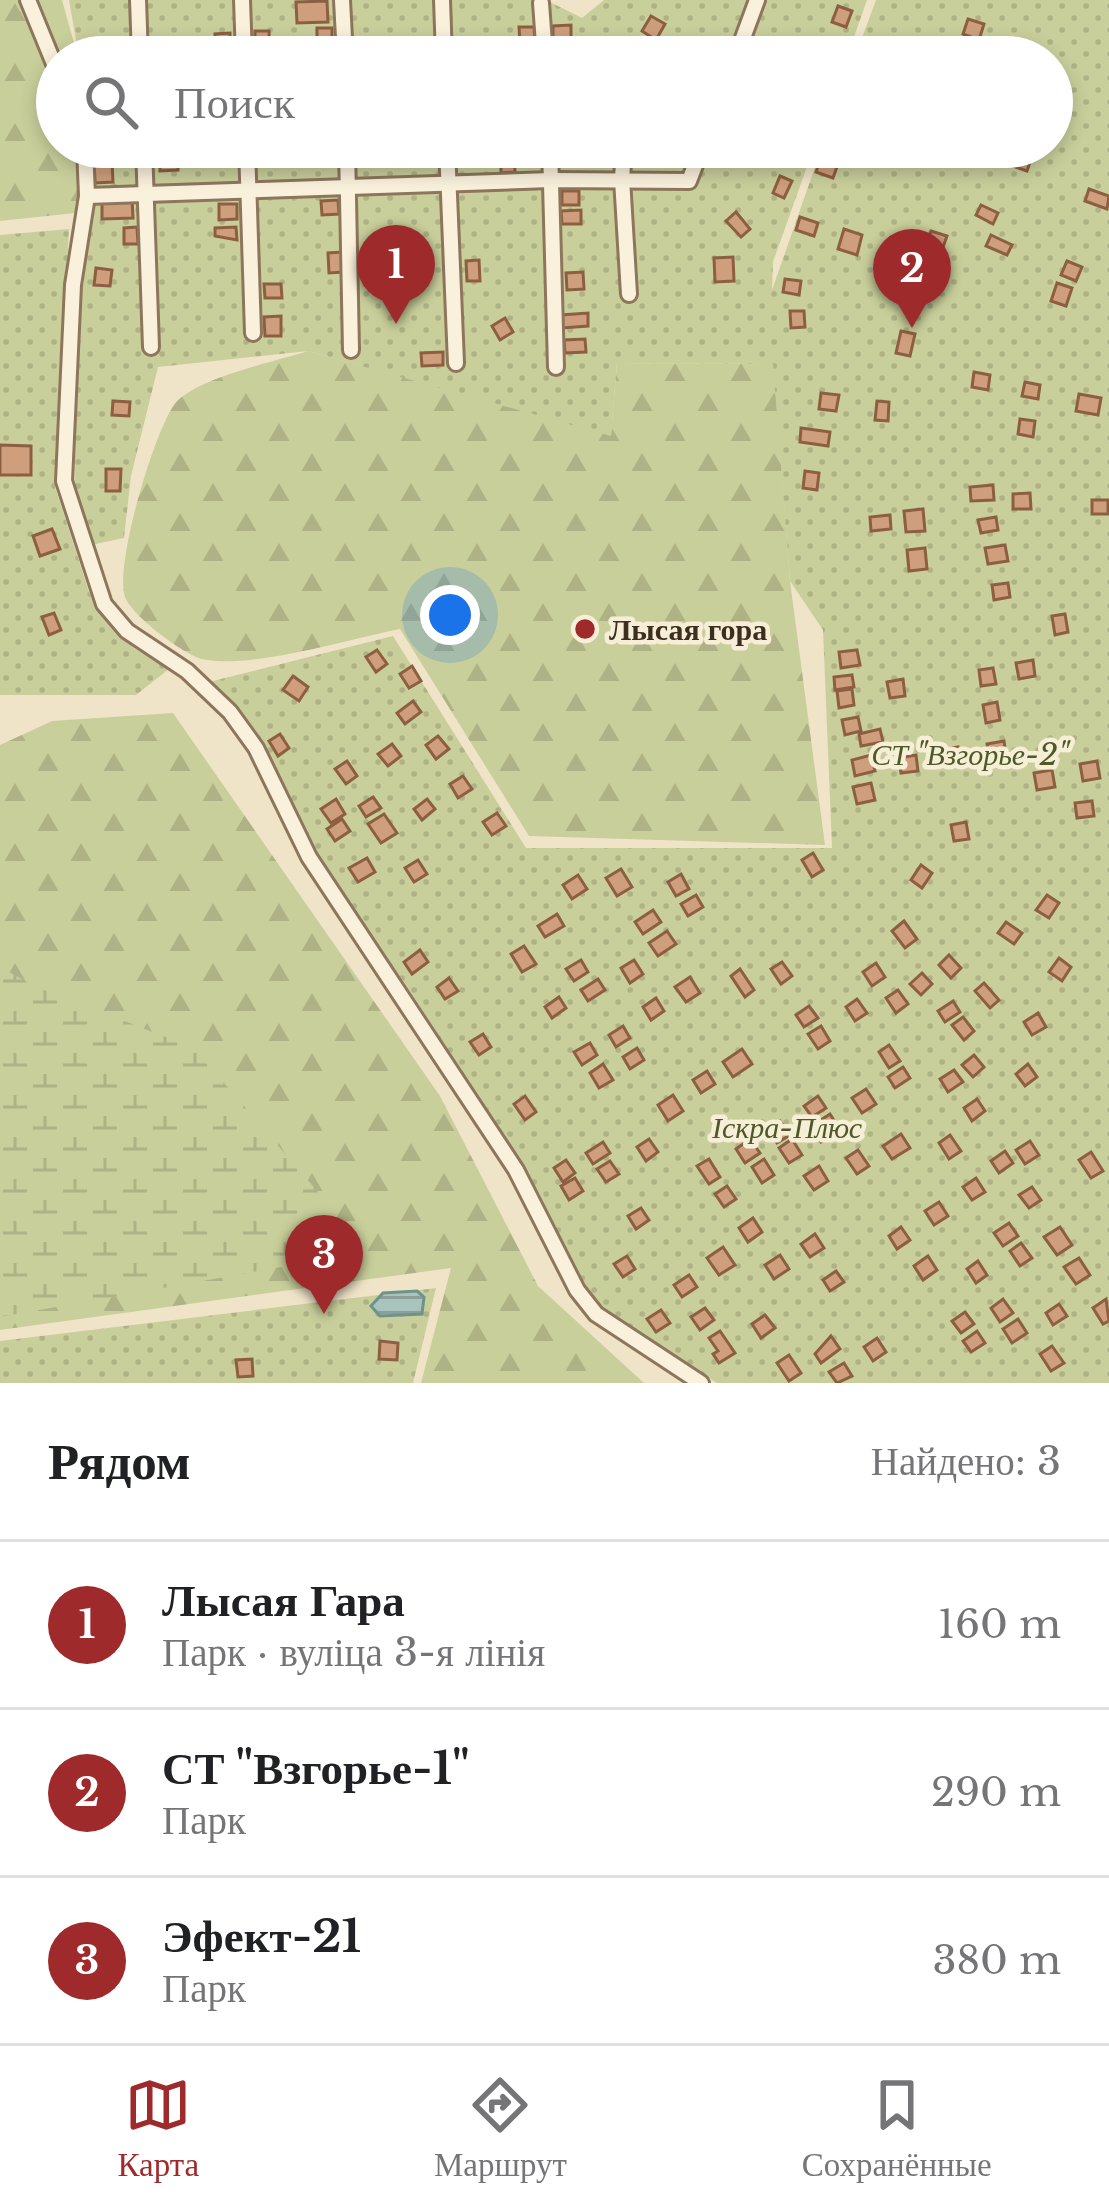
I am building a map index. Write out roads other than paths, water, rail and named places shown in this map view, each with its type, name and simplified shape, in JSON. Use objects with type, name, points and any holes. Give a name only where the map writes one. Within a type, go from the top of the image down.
[{"type":"street","points":[[28,0],[43,36]]},
{"type":"street","points":[[138,0],[139,36]]},
{"type":"street","points":[[242,0],[243,36]]},
{"type":"street","points":[[342,0],[344,36]]},
{"type":"street","points":[[442,0],[443,36]]},
{"type":"street","points":[[744,36],[757,0]]},
{"type":"street","points":[[541,3],[543,36]]},
{"type":"street","points":[[86,168],[87,196],[73,285],[64,481],[104,604],[127,632],[187,671],[230,712],[256,748],[309,857],[504,1150],[577,1290],[596,1314],[700,1383]]},
{"type":"street","points":[[145,168],[151,347]]},
{"type":"street","points":[[247,168],[253,333]]},
{"type":"street","points":[[348,168],[351,350]]},
{"type":"street","points":[[448,168],[456,363]]},
{"type":"street","points":[[551,168],[556,367]]},
{"type":"street","points":[[623,168],[628,294]]},
{"type":"street","points":[[87,196],[551,180],[689,181],[694,168]]},
{"type":"water","points":[[417,1291],[424,1297],[422,1314],[380,1316],[371,1306],[383,1293]]},
{"type":"place","name":"Лысая Гара","points":[[396,324]]},
{"type":"place","name":"СТ \"Взгорье-1\"","points":[[912,328]]},
{"type":"place","name":"Лысая гора","points":[[585,629]]},
{"type":"place","name":"Эфект-21","points":[[324,1314]]},
{"type":"park label","name":"СТ \"Взгорье-2\"","points":[[970,754]]},
{"type":"park label","name":"Іскра-Плюс","points":[[787,1127]]}]
